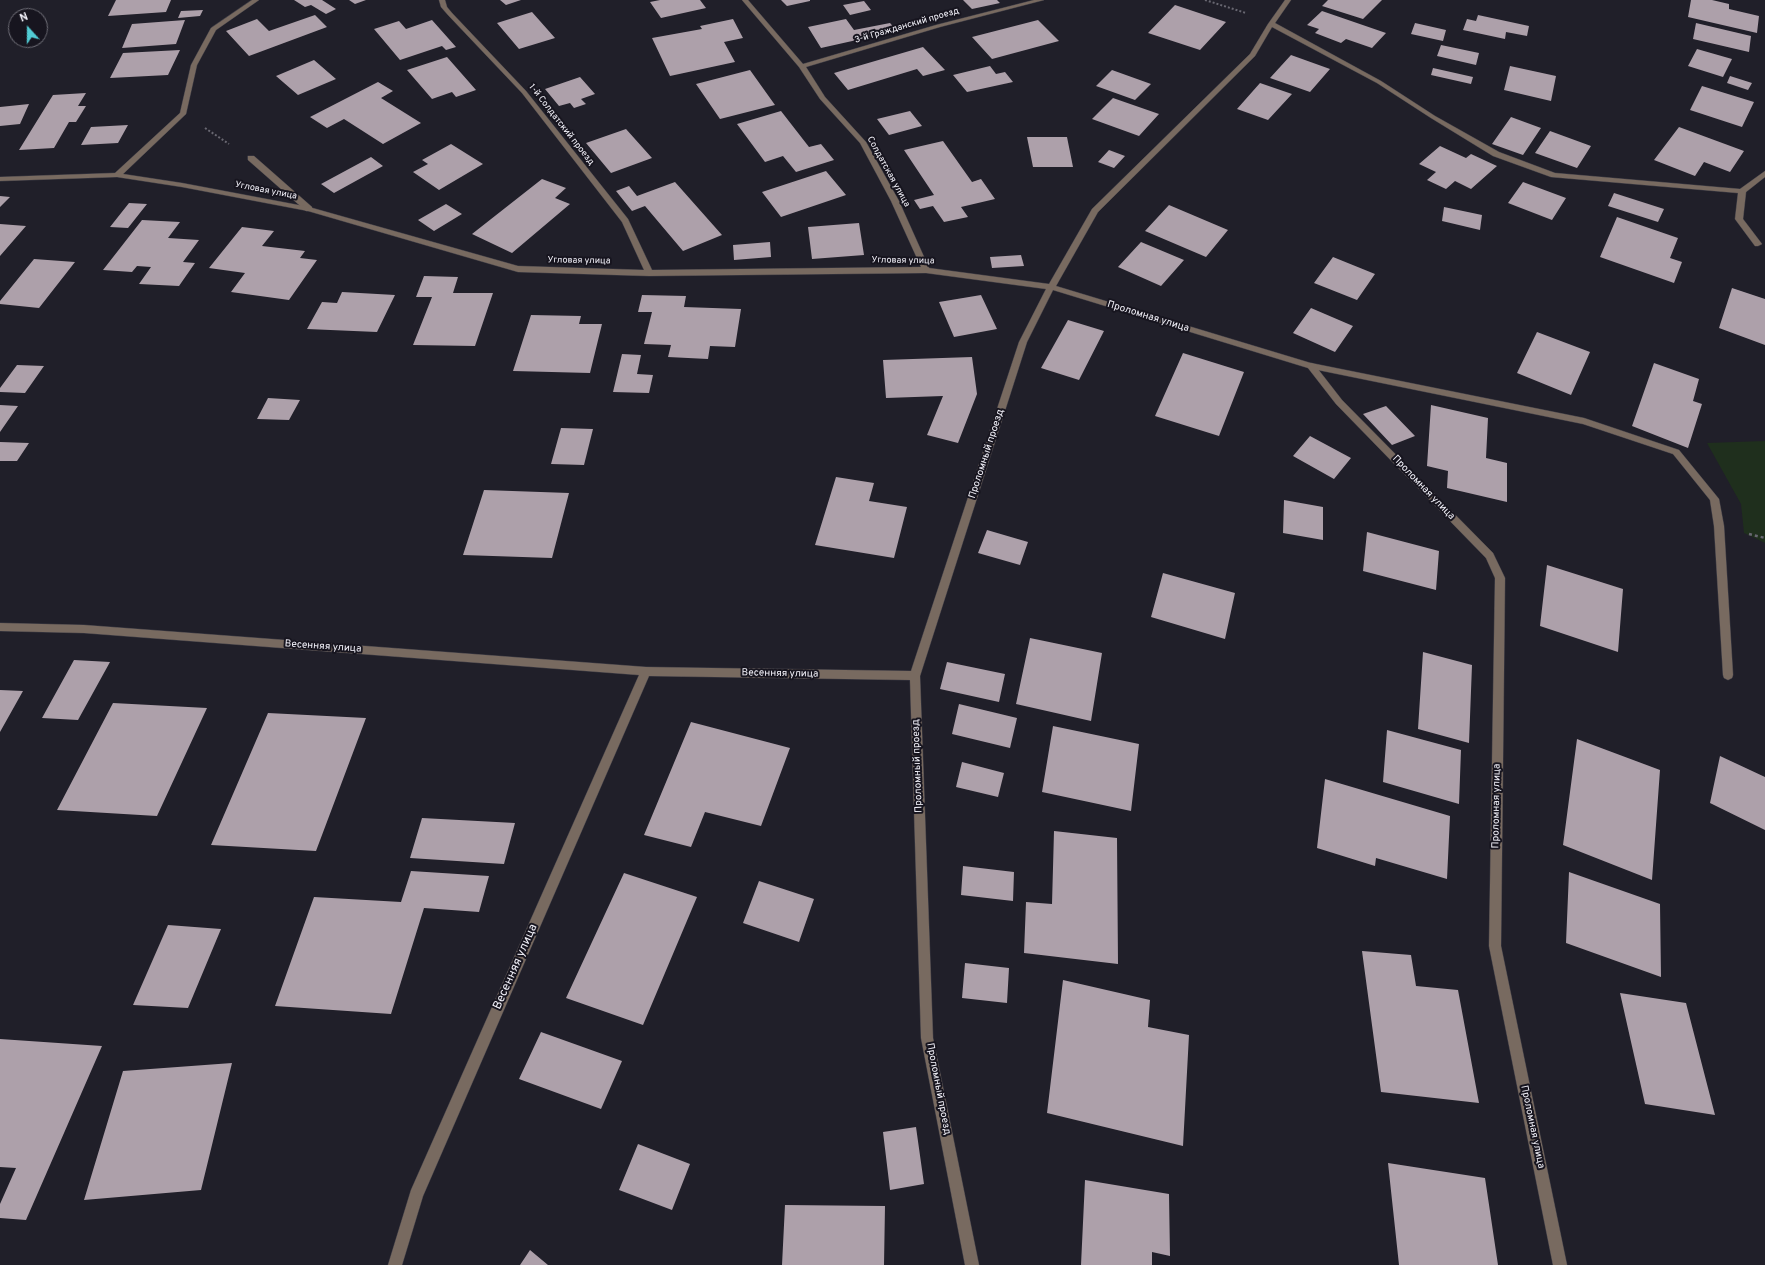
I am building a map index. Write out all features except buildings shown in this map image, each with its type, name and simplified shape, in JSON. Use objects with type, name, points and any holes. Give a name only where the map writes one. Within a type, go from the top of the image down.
[{"type":"street","points":[[117,175],[183,114],[194,65],[213,29],[256,0]]},
{"type":"street","name":"1-й Солдатский проезд","points":[[442,0],[444,8],[524,92],[625,221],[648,273]]},
{"type":"street","name":"Солдатская улица","points":[[746,0],[802,66],[822,98],[863,142],[895,201],[926,270]]},
{"type":"street","name":"3-й Гражданский проезд","points":[[802,66],[938,26],[1041,0]]},
{"type":"street","points":[[1051,287],[1095,212],[1253,55],[1271,24],[1288,0]]},
{"type":"street","points":[[1271,24],[1379,82],[1433,117],[1496,154],[1554,175],[1742,191],[1765,173]]},
{"type":"street","points":[[251,158],[309,209]]},
{"type":"street","name":"Угловая улица","points":[[0,179],[117,175],[182,185],[309,209],[518,270],[648,273],[926,270],[1051,287]]},
{"type":"street","points":[[1742,191],[1739,220],[1758,244]]},
{"type":"street","name":"Проломная улица","points":[[1051,287],[1312,366],[1339,402],[1490,556],[1500,578],[1495,946],[1560,1265]]},
{"type":"street","name":"Проломный проезд","points":[[972,1265],[928,1038],[915,676],[1023,342],[1051,287]]},
{"type":"street","points":[[1312,366],[1584,421],[1676,452],[1714,499],[1719,526],[1728,675]]},
{"type":"street","name":"Весенняя улица","points":[[0,627],[84,629],[646,671],[915,676]]},
{"type":"street","name":"Весенняя улица","points":[[395,1265],[416,1194],[646,671]]},
{"type":"path","points":[[1204,0],[1257,16],[1271,24]]},
{"type":"path","points":[[183,114],[251,158]]},
{"type":"green space","points":[[1765,441],[1765,543],[1744,533],[1741,504],[1707,443]]}]
